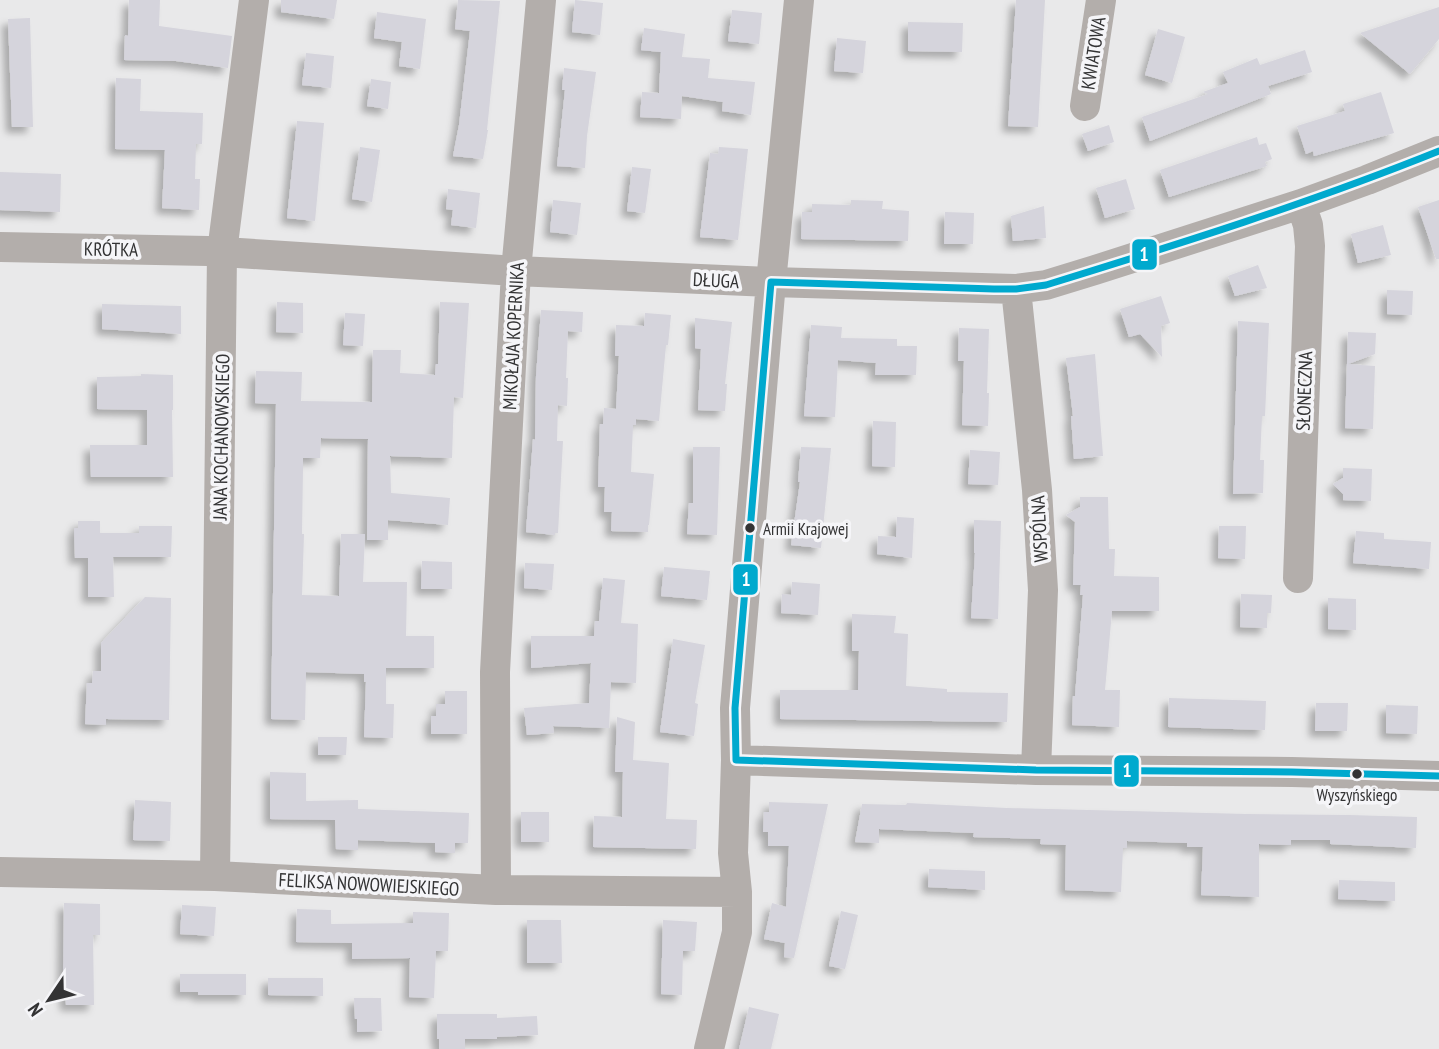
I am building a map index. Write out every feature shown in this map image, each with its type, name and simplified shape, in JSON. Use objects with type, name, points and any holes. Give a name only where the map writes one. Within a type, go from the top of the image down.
[{"type":"street","name":"JANA KOCHANOWSKIEGO","points":[[215,876],[222,252],[254,0]]},
{"type":"street","name":"MIKOŁAJA KOPERNIKA","points":[[496,890],[495,672],[516,271],[541,0]]},
{"type":"street","points":[[709,1049],[737,932],[733,853],[735,708],[771,282],[799,0]]},
{"type":"street","name":"KWIATOWA","points":[[1085,106],[1101,0]]},
{"type":"street","name":"DŁUGA","points":[[222,252],[516,271],[1016,289],[1046,285],[1095,271],[1301,204],[1439,151]]},
{"type":"street","name":"SŁONECZNA","points":[[1298,578],[1310,246],[1308,225],[1301,204]]},
{"type":"street","name":"KRÓTKA","points":[[0,247],[222,252]]},
{"type":"street","name":"WSPÓLNA","points":[[1016,289],[1037,489],[1043,590],[1036,770]]},
{"type":"street","points":[[736,760],[1036,770],[1439,776]]},
{"type":"street","name":"FELIKSA NOWOWIEJSKIEGO","points":[[0,872],[215,876],[496,890],[737,892]]},
{"type":"building","points":[[129,0],[160,0],[159,26],[232,36],[228,68],[176,61],[124,60]]},
{"type":"building","points":[[281,0],[337,0],[334,19],[281,12]]},
{"type":"building","points":[[458,0],[500,1],[483,159],[453,156],[470,31],[455,29]]},
{"type":"building","points":[[575,0],[603,3],[600,35],[572,32]]},
{"type":"building","points":[[1016,0],[1045,0],[1038,127],[1008,126]]},
{"type":"building","points":[[1439,7],[1439,39],[1410,74],[1360,33]]},
{"type":"building","points":[[732,10],[762,13],[759,44],[728,41]]},
{"type":"building","points":[[377,12],[426,19],[420,69],[399,66],[402,42],[374,38]]},
{"type":"building","points":[[30,18],[33,127],[12,127],[8,19]]},
{"type":"building","points":[[908,22],[963,23],[962,52],[908,51]]},
{"type":"building","points":[[644,28],[685,34],[682,57],[710,59],[708,78],[755,82],[751,115],[722,111],[723,102],[682,96],[681,119],[640,117],[642,92],[659,93],[661,52],[641,50]]},
{"type":"building","points":[[1158,29],[1185,37],[1172,83],[1145,75]]},
{"type":"building","points":[[837,38],[866,41],[863,73],[834,71]]},
{"type":"building","points":[[1305,50],[1312,72],[1268,86],[1271,94],[1150,141],[1142,117],[1208,94],[1203,92],[1228,83],[1223,72],[1257,58],[1260,65]]},
{"type":"building","points":[[306,53],[334,56],[331,88],[302,85]]},
{"type":"building","points":[[564,68],[596,72],[585,168],[557,166],[565,90],[562,90]]},
{"type":"building","points":[[116,78],[141,79],[140,111],[203,113],[202,144],[196,144],[195,179],[200,179],[199,210],[162,208],[165,150],[115,149]]},
{"type":"building","points":[[371,79],[391,82],[388,109],[367,106]]},
{"type":"building","points":[[1381,92],[1394,133],[1314,156],[1313,151],[1306,154],[1297,126],[1345,111],[1343,104]]},
{"type":"building","points":[[297,121],[324,123],[315,221],[287,218]]},
{"type":"building","points":[[1109,125],[1114,142],[1088,151],[1082,134]]},
{"type":"building","points":[[1257,137],[1259,145],[1266,143],[1272,159],[1265,162],[1267,166],[1169,197],[1160,170]]},
{"type":"building","points":[[360,147],[380,150],[372,202],[352,199]]},
{"type":"building","points":[[719,147],[748,149],[738,240],[700,237],[710,153],[718,154]]},
{"type":"building","points":[[632,167],[651,169],[645,213],[627,211]]},
{"type":"building","points":[[0,172],[61,174],[60,212],[0,210]]},
{"type":"building","points":[[1126,179],[1135,209],[1105,218],[1096,188]]},
{"type":"building","points":[[448,189],[480,193],[476,228],[451,225],[453,210],[446,209]]},
{"type":"building","points":[[553,200],[581,203],[577,235],[550,232]]},
{"type":"building","points":[[851,200],[883,201],[882,209],[909,211],[908,241],[801,239],[802,212],[812,212],[812,204],[851,205]]},
{"type":"building","points":[[1439,200],[1439,259],[1436,259],[1418,207]]},
{"type":"building","points":[[1044,206],[1046,238],[1013,241],[1011,216]]},
{"type":"building","points":[[945,212],[974,213],[973,244],[944,244]]},
{"type":"building","points":[[1383,225],[1391,255],[1358,263],[1351,234]]},
{"type":"building","points":[[1258,265],[1267,288],[1235,296],[1228,276]]},
{"type":"building","points":[[1387,290],[1413,291],[1412,315],[1387,314]]},
{"type":"building","points":[[1161,296],[1170,323],[1161,326],[1162,357],[1140,334],[1129,337],[1120,309]]},
{"type":"building","points":[[277,302],[303,303],[303,333],[276,332]]},
{"type":"building","points":[[440,302],[469,303],[463,398],[454,397],[452,458],[390,456],[391,493],[450,498],[448,525],[388,520],[388,540],[367,540],[368,439],[321,438],[320,458],[303,458],[302,595],[339,596],[341,534],[365,534],[363,582],[407,582],[406,636],[434,636],[434,668],[386,668],[386,704],[394,704],[393,738],[364,737],[364,674],[306,672],[305,720],[271,719],[276,404],[255,403],[256,371],[302,372],[301,401],[372,402],[373,350],[401,350],[400,373],[435,375],[438,364]]},
{"type":"building","points":[[102,304],[181,306],[181,334],[102,329]]},
{"type":"building","points":[[541,310],[583,312],[582,332],[568,331],[567,406],[558,405],[557,441],[563,441],[558,533],[555,535],[526,532],[533,439],[535,440]]},
{"type":"building","points":[[345,313],[365,314],[363,346],[343,345]]},
{"type":"building","points":[[645,313],[671,315],[659,421],[636,419],[636,425],[633,425],[631,472],[654,474],[648,532],[611,531],[612,512],[604,512],[605,487],[598,487],[600,424],[603,424],[604,408],[616,409],[619,356],[615,356],[616,325],[644,326]]},
{"type":"building","points":[[695,318],[732,322],[725,384],[725,411],[698,410],[701,349],[695,348]]},
{"type":"building","points":[[1238,321],[1269,323],[1265,416],[1262,416],[1260,460],[1264,460],[1263,493],[1233,494]]},
{"type":"building","points":[[811,325],[842,327],[841,338],[897,339],[897,346],[917,346],[916,375],[875,375],[876,363],[838,360],[835,417],[804,416]]},
{"type":"building","points":[[959,328],[989,329],[988,426],[962,425],[964,361],[958,361]]},
{"type":"building","points":[[1348,332],[1376,333],[1375,354],[1348,364],[1375,366],[1373,429],[1345,428]]},
{"type":"building","points":[[1095,354],[1103,456],[1074,459],[1073,416],[1066,358]]},
{"type":"building","points":[[173,375],[173,477],[91,477],[90,445],[147,445],[147,410],[97,409],[97,377]]},
{"type":"building","points":[[873,421],[896,422],[895,467],[872,466]]},
{"type":"building","points":[[693,447],[720,447],[717,535],[687,534],[689,503],[693,503]]},
{"type":"building","points":[[801,447],[831,448],[821,548],[791,545],[800,482]]},
{"type":"building","points":[[970,450],[1000,452],[998,485],[968,484]]},
{"type":"building","points":[[1343,468],[1372,469],[1371,501],[1343,500],[1343,494],[1333,484],[1343,478]]},
{"type":"building","points":[[1080,497],[1108,497],[1109,549],[1115,549],[1114,576],[1159,577],[1159,611],[1112,611],[1105,690],[1120,690],[1119,727],[1072,725],[1083,595],[1080,595],[1081,585],[1073,585],[1075,522],[1066,515],[1080,507]]},
{"type":"building","points":[[897,517],[914,518],[912,558],[877,554],[878,536],[896,537]]},
{"type":"building","points":[[974,520],[1001,521],[998,619],[971,618]]},
{"type":"building","points":[[78,521],[100,521],[100,533],[139,533],[139,526],[172,526],[171,557],[113,557],[114,597],[88,597],[88,558],[75,558],[74,528],[78,528]]},
{"type":"building","points":[[1219,526],[1246,526],[1245,559],[1218,558]]},
{"type":"building","points":[[1356,531],[1384,533],[1384,539],[1431,542],[1429,569],[1353,563]]},
{"type":"building","points":[[422,561],[452,562],[452,589],[421,589]]},
{"type":"building","points":[[525,563],[554,564],[552,590],[524,588]]},
{"type":"building","points":[[664,567],[710,571],[707,600],[661,596]]},
{"type":"building","points":[[603,578],[625,580],[621,623],[638,624],[636,683],[611,682],[609,728],[553,726],[554,733],[527,735],[524,708],[589,703],[591,663],[531,668],[531,636],[594,636],[595,621],[599,621]]},
{"type":"building","points":[[792,582],[820,584],[818,615],[781,613],[782,594],[791,595]]},
{"type":"building","points":[[1241,594],[1272,595],[1271,613],[1267,613],[1267,628],[1240,627]]},
{"type":"building","points":[[145,597],[171,598],[169,720],[106,719],[106,725],[85,724],[87,683],[92,683],[93,671],[101,671],[101,643]]},
{"type":"building","points":[[1328,598],[1356,599],[1356,630],[1328,629]]},
{"type":"building","points":[[852,614],[896,616],[894,633],[908,634],[906,686],[947,689],[947,692],[1008,693],[1007,722],[780,719],[780,690],[858,690],[859,651],[852,651]]},
{"type":"building","points":[[673,639],[705,645],[695,703],[698,704],[694,736],[660,732]]},
{"type":"building","points":[[445,691],[467,691],[467,734],[431,734],[431,716],[436,716],[436,704],[445,704]]},
{"type":"building","points":[[1169,698],[1266,701],[1265,730],[1168,727]]},
{"type":"building","points":[[1316,703],[1348,703],[1347,731],[1315,731]]},
{"type":"building","points":[[1386,705],[1418,706],[1417,734],[1386,733]]},
{"type":"building","points":[[617,717],[635,722],[633,760],[669,763],[666,819],[697,820],[696,849],[593,847],[594,816],[622,817],[623,772],[615,772]]},
{"type":"building","points":[[318,737],[347,737],[346,755],[318,755]]},
{"type":"building","points":[[270,772],[306,773],[306,801],[358,800],[358,809],[469,813],[468,843],[455,843],[455,853],[435,852],[435,843],[358,840],[358,850],[336,849],[335,820],[270,819]]},
{"type":"building","points":[[135,800],[171,802],[170,841],[133,840]]},
{"type":"building","points":[[769,802],[828,804],[794,958],[784,957],[785,943],[764,939],[772,903],[786,907],[789,846],[768,846],[768,832],[763,832],[764,812],[769,812]]},
{"type":"building","points":[[907,803],[1007,808],[1417,817],[1416,848],[1330,844],[1330,840],[1291,840],[1291,845],[1259,844],[1259,897],[1201,895],[1203,847],[1187,847],[1187,843],[1127,841],[1127,848],[1123,848],[1121,892],[1065,890],[1066,845],[1040,844],[1041,839],[973,837],[974,833],[879,829],[879,843],[855,842],[862,804]]},
{"type":"building","points":[[521,812],[549,812],[549,842],[521,842]]},
{"type":"building","points":[[929,869],[985,871],[985,890],[928,887]]},
{"type":"building","points":[[1339,880],[1395,882],[1395,901],[1338,899]]},
{"type":"building","points":[[64,903],[100,904],[100,935],[93,935],[94,1005],[66,1005],[63,989]]},
{"type":"building","points":[[182,905],[216,907],[214,936],[180,934]]},
{"type":"building","points":[[297,909],[331,910],[331,924],[413,923],[413,912],[449,913],[448,951],[436,951],[434,998],[409,997],[410,958],[352,959],[352,943],[296,942]]},
{"type":"building","points":[[841,911],[858,915],[845,969],[829,966]]},
{"type":"building","points":[[527,920],[561,920],[562,963],[527,963]]},
{"type":"building","points":[[663,920],[697,922],[695,951],[683,951],[682,995],[661,994]]},
{"type":"building","points":[[180,974],[246,974],[246,995],[198,995],[198,992],[180,992]]},
{"type":"building","points":[[268,978],[323,978],[323,996],[268,995]]},
{"type":"building","points":[[354,998],[381,998],[382,1031],[357,1032]]},
{"type":"building","points":[[749,1007],[779,1014],[771,1049],[739,1049]]},
{"type":"building","points":[[437,1014],[497,1014],[497,1018],[537,1016],[538,1035],[465,1039],[465,1049],[439,1049]]},
{"type":"transit line","name":"1","points":[[1439,151],[1293,205],[1046,285],[994,289],[771,282],[735,708],[736,760],[1036,770],[1439,776]]},
{"type":"place","name":"Armii Krajowej","points":[[750,528]]},
{"type":"place","name":"Wyszyńskiego","points":[[1357,774]]}]
